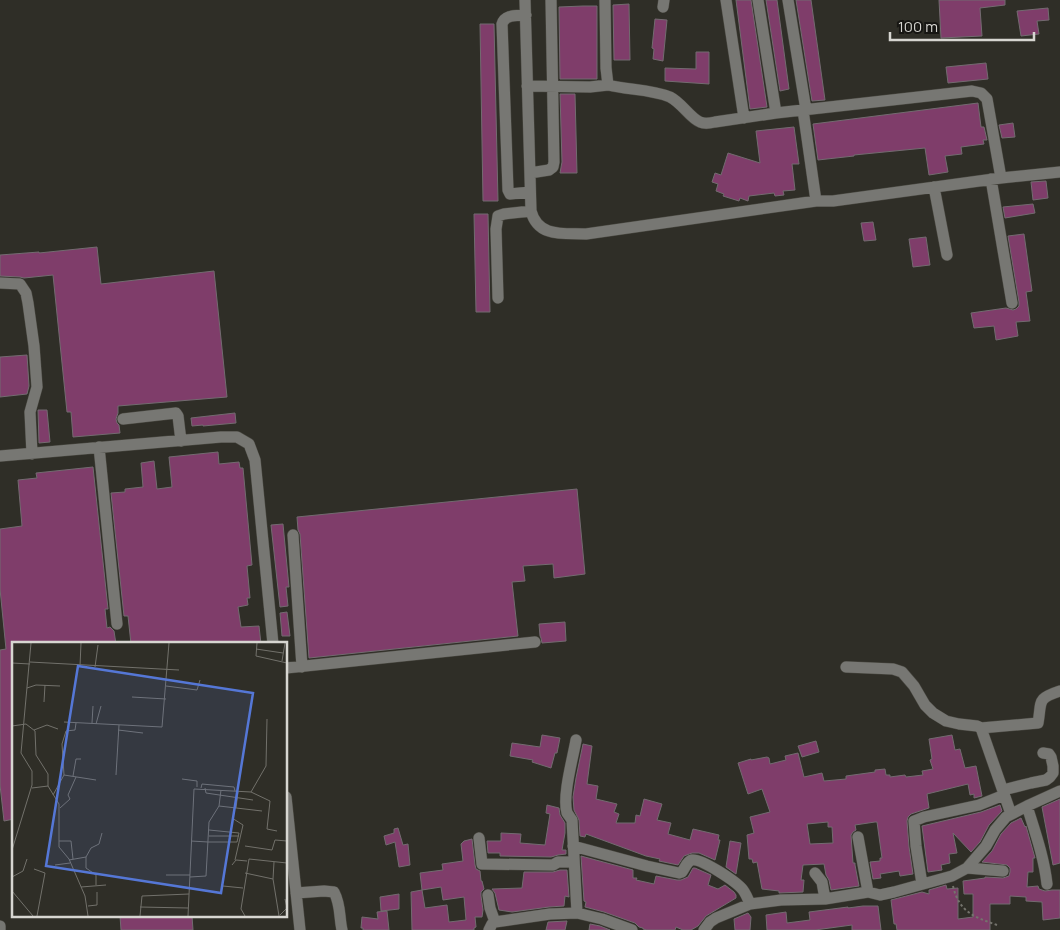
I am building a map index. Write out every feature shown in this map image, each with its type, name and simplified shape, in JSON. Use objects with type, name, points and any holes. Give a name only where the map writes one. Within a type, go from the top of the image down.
[{"type":"street","points":[[525,0],[531,211],[535,221],[546,230],[554,233],[586,234],[816,201],[833,201],[1060,172]]},
{"type":"street","points":[[530,173],[549,170],[553,167],[554,162],[551,0]]},
{"type":"street","points":[[605,0],[608,85]]},
{"type":"street","points":[[726,0],[744,118]]},
{"type":"street","points":[[758,0],[776,113]]},
{"type":"street","points":[[788,0],[816,201]]},
{"type":"street","points":[[526,15],[508,17],[503,20],[502,24],[508,190],[510,194],[530,192]]},
{"type":"street","points":[[528,86],[590,87],[608,85],[655,93],[676,101],[703,123],[972,91],[981,93],[987,99],[1012,303]]},
{"type":"street","points":[[934,187],[947,256]]},
{"type":"street","points":[[498,298],[496,229],[498,216],[531,211]]},
{"type":"street","points":[[0,284],[20,284],[26,293],[28,303],[37,387],[30,412],[32,454]]},
{"type":"street","points":[[123,420],[176,413],[181,440]]},
{"type":"street","points":[[0,456],[237,437],[249,444],[255,460],[273,642]]},
{"type":"street","points":[[99,447],[117,624]]},
{"type":"street","points":[[293,535],[302,667]]},
{"type":"street","points":[[288,668],[535,642]]},
{"type":"street","points":[[846,667],[894,669],[902,672],[914,686],[925,705],[933,713],[946,721],[981,728],[1038,723],[1044,698],[1060,691]]},
{"type":"street","points":[[981,728],[1011,814]]},
{"type":"street","points":[[576,740],[566,802],[567,813],[572,820],[577,913]]},
{"type":"street","points":[[922,884],[914,821],[979,805],[1004,793],[1031,783],[1046,780],[1052,773],[1053,766],[1049,754],[1043,752]]},
{"type":"street","points":[[704,930],[716,918],[750,904],[781,900],[825,899],[868,892],[880,895],[952,876],[967,868],[986,846],[1006,817],[1060,791]]},
{"type":"street","points":[[1027,806],[1042,854],[1047,884]]},
{"type":"street","points":[[288,818],[300,930]]},
{"type":"street","points":[[479,838],[482,864],[553,866],[558,862],[573,862]]},
{"type":"street","points":[[858,838],[868,892]]},
{"type":"street","points":[[573,846],[678,873],[682,872],[688,862],[695,860],[711,867],[735,882],[743,890],[750,904]]},
{"type":"street","points":[[967,868],[1003,871]]},
{"type":"street","points":[[815,873],[822,882],[825,899]]},
{"type":"street","points":[[296,893],[324,890],[334,892],[339,902],[342,930]]},
{"type":"street","points":[[488,895],[492,926],[550,914],[577,913],[602,919],[632,930]]},
{"type":"path","points":[[952,876],[956,898],[965,911],[997,925]]},
{"type":"building","points":[[736,0],[751,0],[767,107],[750,109]]},
{"type":"building","points":[[766,0],[777,0],[789,89],[780,91]]},
{"type":"building","points":[[796,0],[811,0],[825,100],[812,101]]},
{"type":"building","points":[[939,0],[1005,0],[1005,5],[980,8],[982,36],[941,38]]},
{"type":"building","points":[[629,4],[630,60],[614,60],[613,5]]},
{"type":"building","points":[[597,6],[597,79],[560,79],[559,7]]},
{"type":"building","points":[[1048,8],[1049,20],[1037,21],[1039,34],[1021,36],[1017,11]]},
{"type":"building","points":[[655,19],[667,20],[663,61],[653,59],[654,49],[652,48]]},
{"type":"building","points":[[480,24],[494,24],[498,201],[483,201]]},
{"type":"building","points":[[696,52],[709,52],[709,84],[665,81],[665,68],[696,69]]},
{"type":"building","points":[[986,63],[988,79],[948,83],[946,67]]},
{"type":"building","points":[[560,94],[575,94],[577,173],[560,173],[562,162]]},
{"type":"building","points":[[978,103],[981,127],[984,127],[987,140],[983,140],[984,144],[961,147],[962,154],[945,156],[948,172],[929,175],[925,148],[818,160],[813,124]]},
{"type":"building","points":[[1013,123],[1015,137],[1002,138],[999,125]]},
{"type":"building","points":[[794,127],[799,164],[792,164],[795,190],[783,191],[784,195],[775,196],[774,193],[749,196],[748,201],[740,198],[739,201],[723,196],[724,194],[716,191],[718,184],[712,182],[715,173],[721,175],[728,153],[760,163],[756,131]]},
{"type":"building","points":[[1046,181],[1048,198],[1033,200],[1031,182]]},
{"type":"building","points":[[1033,204],[1035,213],[1005,218],[1003,207]]},
{"type":"building","points":[[474,214],[488,214],[490,312],[476,312]]},
{"type":"building","points":[[873,222],[876,240],[864,241],[861,223]]},
{"type":"building","points":[[1024,234],[1032,291],[1026,292],[1030,321],[1016,322],[1018,336],[996,340],[994,326],[974,328],[971,313],[1006,308],[1013,310],[1019,306],[1008,236]]},
{"type":"building","points":[[926,237],[930,265],[913,267],[909,239]]},
{"type":"building","points":[[97,247],[101,284],[214,271],[227,397],[118,406],[116,419],[120,433],[73,437],[71,412],[67,412],[53,275],[24,278],[0,276],[0,255]]},
{"type":"building","points":[[27,355],[29,386],[27,394],[0,397],[0,357]]},
{"type":"building","points":[[38,410],[47,410],[50,442],[39,443]]},
{"type":"building","points":[[235,413],[236,423],[192,426],[191,418]]},
{"type":"building","points":[[218,452],[219,464],[239,462],[240,468],[243,468],[252,565],[247,566],[250,598],[247,598],[248,605],[238,607],[241,627],[259,626],[261,642],[131,642],[128,616],[124,616],[111,493],[125,492],[125,489],[143,487],[141,463],[154,461],[157,489],[172,487],[169,457]]},
{"type":"building","points":[[93,467],[108,609],[105,609],[107,628],[110,627],[114,631],[116,642],[12,642],[12,819],[4,821],[0,785],[0,650],[6,649],[0,589],[0,529],[22,526],[18,480],[37,478],[36,473]]},
{"type":"building","points":[[577,489],[585,574],[554,578],[553,564],[523,566],[525,581],[512,582],[518,636],[309,658],[300,534],[297,517]]},
{"type":"building","points":[[283,524],[289,587],[286,587],[288,606],[280,607],[271,525]]},
{"type":"building","points":[[287,612],[290,636],[282,636],[280,613]]},
{"type":"building","points":[[565,622],[566,641],[542,643],[539,624]]},
{"type":"building","points":[[542,735],[560,738],[551,768],[532,762],[533,760],[510,756],[512,743],[540,747]]},
{"type":"building","points":[[952,735],[955,750],[960,749],[965,768],[976,766],[982,796],[974,798],[974,794],[970,795],[968,784],[927,794],[929,808],[911,814],[907,821],[913,874],[900,876],[899,871],[880,874],[881,878],[873,879],[870,862],[880,861],[880,858],[882,858],[877,822],[875,822],[855,825],[856,830],[851,835],[853,863],[855,863],[859,886],[831,890],[824,864],[803,865],[801,880],[804,880],[803,892],[779,893],[779,891],[762,889],[757,862],[753,863],[752,859],[749,859],[747,835],[754,833],[750,817],[770,812],[762,789],[748,794],[738,763],[767,757],[770,764],[786,760],[785,756],[798,753],[804,777],[822,773],[824,781],[846,779],[846,776],[885,769],[886,775],[890,775],[890,777],[923,775],[922,771],[933,769],[930,760],[932,759],[929,739]],"holes":[[[828,822],[828,827],[832,827],[833,843],[810,844],[807,824]]]},
{"type":"building","points":[[816,741],[819,752],[802,757],[798,746]]},
{"type":"building","points":[[583,744],[592,746],[587,784],[598,786],[596,799],[617,804],[614,812],[619,814],[616,823],[635,823],[636,815],[640,816],[644,799],[662,804],[657,820],[671,823],[668,834],[690,840],[693,829],[719,835],[718,840],[720,840],[715,860],[699,853],[692,853],[684,856],[678,865],[659,861],[660,859],[646,856],[586,834],[585,837],[580,836],[579,820],[574,810],[573,797]]},
{"type":"building","points":[[1060,799],[1060,863],[1053,865],[1042,807]]},
{"type":"building","points":[[547,805],[559,808],[560,815],[565,823],[562,850],[566,850],[566,854],[551,857],[500,856],[500,853],[488,853],[487,841],[501,841],[501,833],[521,834],[520,843],[545,845],[550,814],[546,813]]},
{"type":"building","points":[[1000,805],[1002,811],[989,825],[980,842],[971,852],[953,833],[957,853],[949,854],[950,863],[941,865],[942,870],[928,872],[922,826],[981,812]]},
{"type":"building","points":[[1021,818],[1026,826],[1035,858],[1033,858],[1033,872],[1028,872],[1027,887],[1038,886],[1039,889],[1045,891],[1060,890],[1060,918],[1043,920],[1042,902],[1026,901],[1026,897],[1010,896],[1010,904],[990,904],[990,930],[897,930],[896,924],[894,924],[891,900],[922,892],[929,894],[929,890],[946,885],[947,889],[958,888],[958,919],[973,917],[973,894],[964,894],[963,881],[985,877],[1003,878],[1009,876],[1010,868],[1007,865],[982,862],[992,851],[1001,834],[1011,823]]},
{"type":"building","points":[[398,828],[403,845],[408,844],[410,865],[399,867],[395,842],[386,845],[384,836],[394,833],[394,829]]},
{"type":"building","points":[[472,839],[475,865],[476,869],[480,871],[484,889],[481,892],[482,917],[475,917],[476,927],[474,930],[412,930],[411,892],[422,890],[420,873],[443,870],[442,864],[463,861],[461,844]],"holes":[[[441,887],[443,900],[464,897],[466,920],[449,922],[447,905],[425,908],[422,890]]]},
{"type":"building","points":[[730,841],[741,843],[736,874],[726,867]]},
{"type":"building","points":[[581,856],[633,870],[633,878],[637,878],[636,880],[654,884],[656,876],[681,880],[688,877],[693,868],[695,868],[711,875],[708,885],[718,889],[725,885],[734,892],[736,898],[706,916],[698,926],[691,930],[683,930],[676,927],[675,930],[643,929],[635,923],[585,907]]},
{"type":"building","points":[[567,870],[569,897],[565,896],[564,906],[512,912],[499,910],[495,893],[492,889],[522,888],[524,872],[553,872]]},
{"type":"building","points":[[399,894],[399,909],[381,911],[380,897]]},
{"type":"building","points":[[878,906],[881,930],[852,930],[852,925],[815,930],[767,930],[766,915],[786,912],[787,923],[810,920],[809,912]]},
{"type":"building","points":[[387,911],[389,930],[363,930],[361,928],[362,917],[378,919],[377,912]]},
{"type":"building","points":[[748,913],[751,917],[750,930],[735,930],[734,919]]},
{"type":"building","points":[[120,918],[192,918],[193,930],[121,930]]},
{"type":"building","points":[[567,921],[565,930],[546,930],[548,922]]},
{"type":"building","points":[[590,924],[600,926],[610,930],[589,930]]}]
